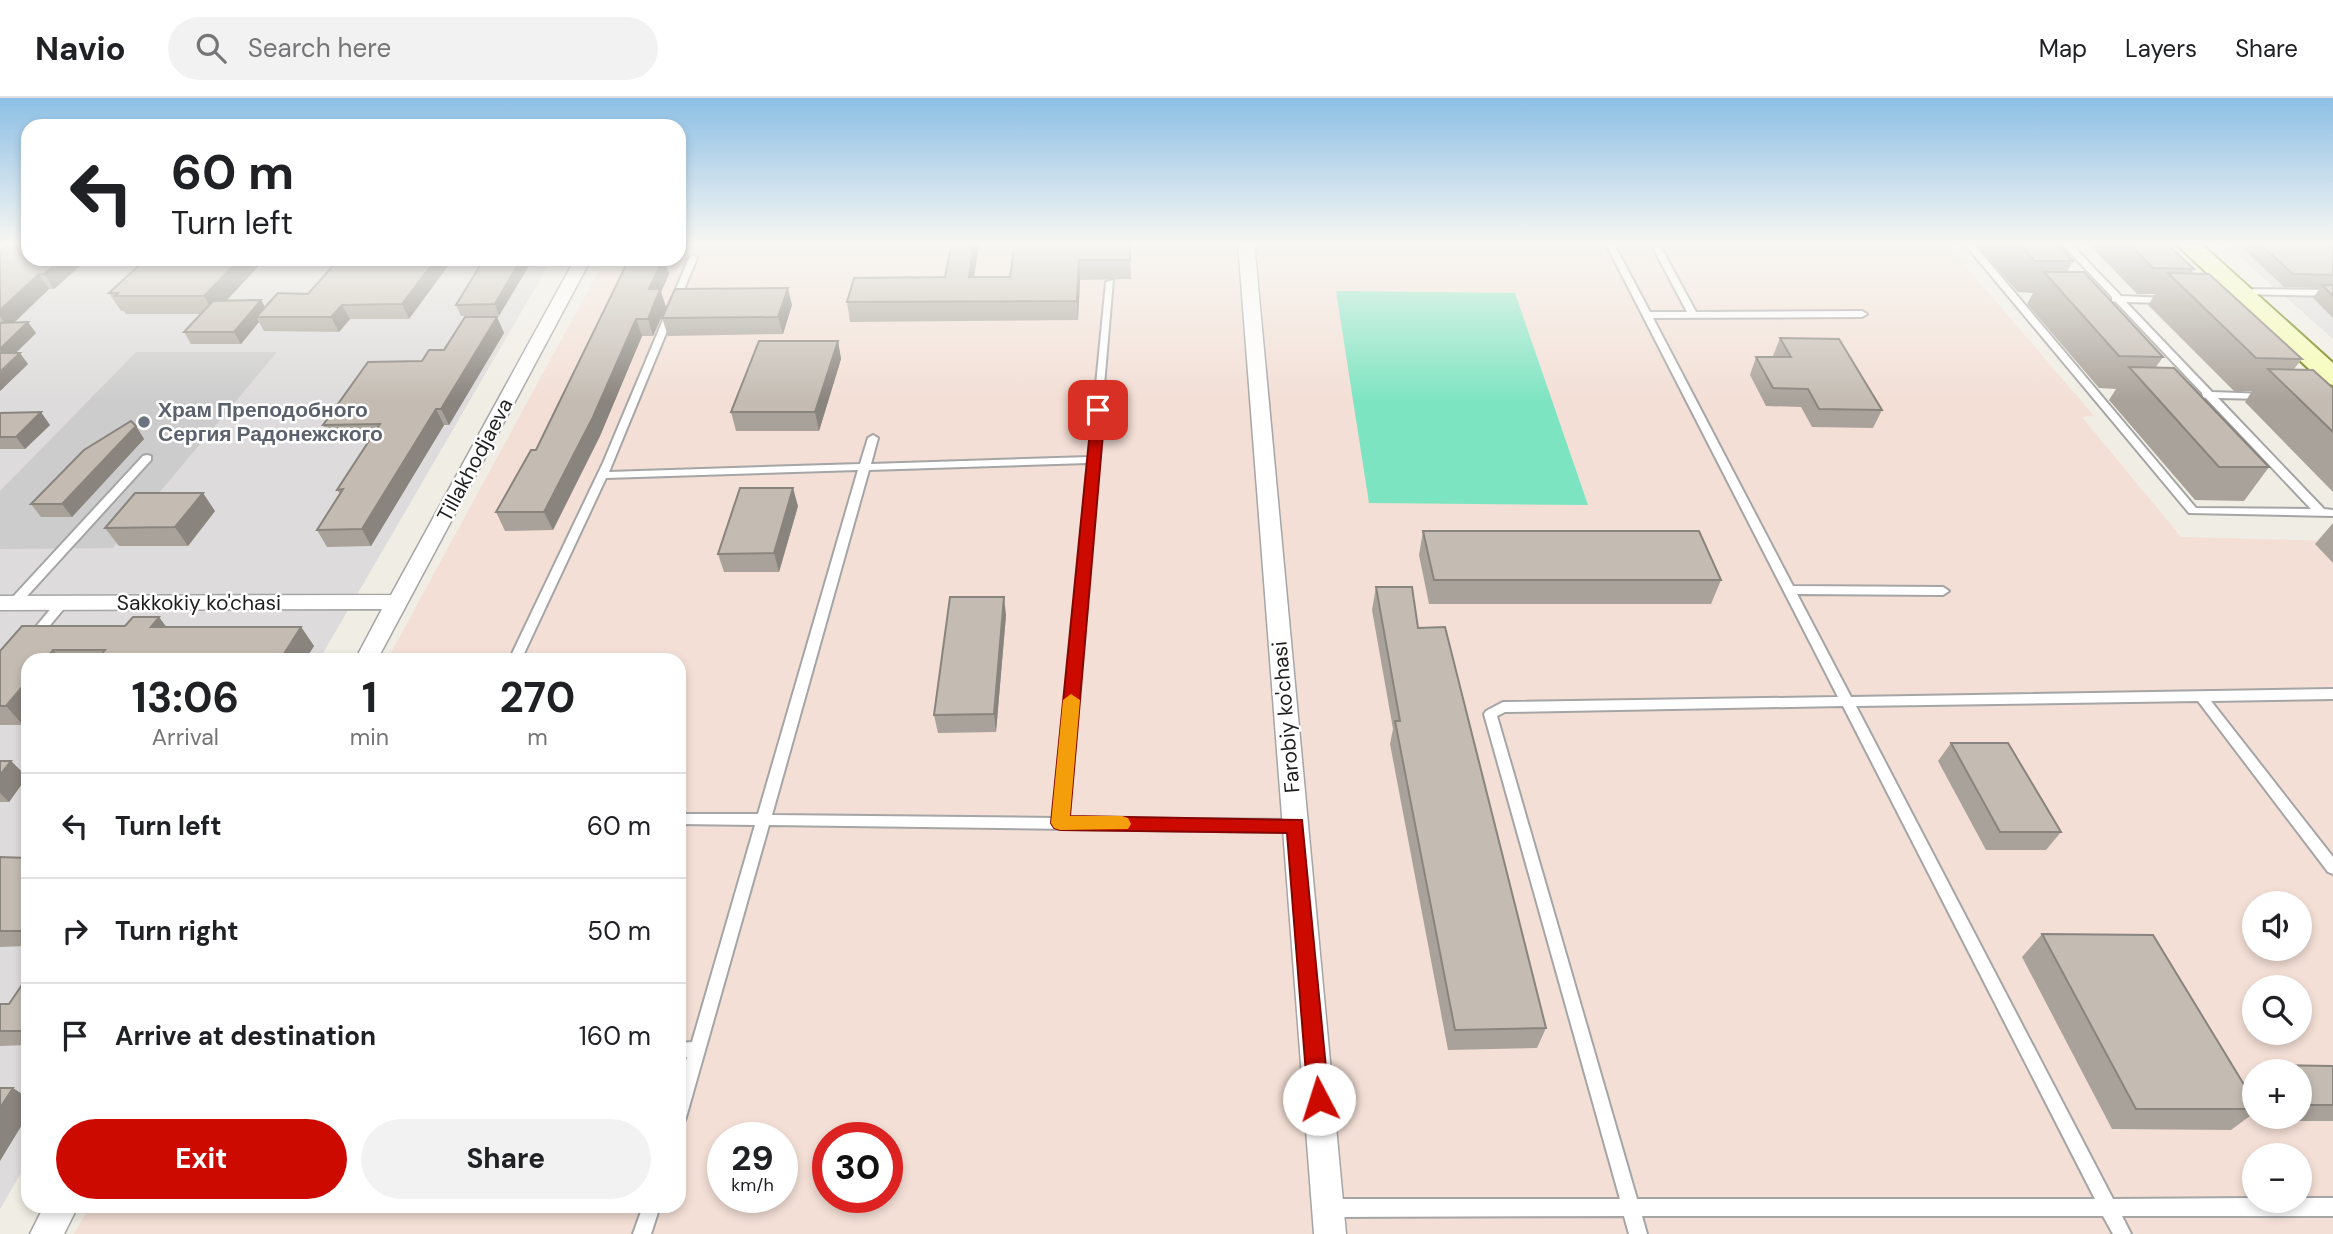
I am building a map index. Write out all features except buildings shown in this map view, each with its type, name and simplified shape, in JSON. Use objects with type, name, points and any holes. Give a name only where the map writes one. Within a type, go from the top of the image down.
[{"type":"main road","points":[[2242,295],[2333,377]]},
{"type":"street","name":"Tillakhodjaeva","points":[[370,653],[564,295]]},
{"type":"street","name":"Farobiy ko'chasi","points":[[1251,295],[1330,1234]]},
{"type":"street","name":"Sakkokiy ko'chasi","points":[[7,603],[398,602]]},
{"type":"street","points":[[46,1234],[58,1213]]},
{"type":"lane","points":[[518,653],[602,475],[677,295]]},
{"type":"lane","points":[[1060,823],[1109,295]]},
{"type":"lane","points":[[1636,295],[2122,1234]]},
{"type":"lane","points":[[1682,295],[1693,315]]},
{"type":"lane","points":[[2011,295],[2193,511],[2333,513]]},
{"type":"lane","points":[[2114,295],[2321,513]]},
{"type":"lane","points":[[2014,298],[2027,299]]},
{"type":"lane","points":[[2105,299],[2174,300]]},
{"type":"lane","points":[[1646,315],[1862,314]]},
{"type":"lane","points":[[2094,394],[2107,394]]},
{"type":"lane","points":[[2197,395],[2274,397]]},
{"type":"lane","points":[[686,1091],[873,438]]},
{"type":"lane","points":[[7,603],[146,458]]},
{"type":"lane","points":[[602,475],[1093,460]]},
{"type":"lane","points":[[1788,590],[1942,591]]},
{"type":"lane","points":[[26,645],[62,603]]},
{"type":"lane","points":[[1638,1234],[1490,714],[1503,707],[2333,694]]},
{"type":"lane","points":[[2201,696],[2333,868]]},
{"type":"lane","points":[[686,819],[1296,825]]},
{"type":"lane","points":[[686,1050],[699,1049]]},
{"type":"lane","points":[[1328,1208],[2333,1207]]},
{"type":"lane","points":[[642,1234],[649,1213]]},
{"type":"shaded area","points":[[0,295],[531,295],[323,653],[21,653],[21,1173],[0,1209]]},
{"type":"shaded area","points":[[585,295],[1990,295],[2094,416],[2082,417],[2181,537],[2333,541],[2333,1234],[74,1234],[86,1213],[686,1213],[686,653],[391,653]]},
{"type":"shaded area","points":[[2283,295],[2333,295],[2333,339]]},
{"type":"shaded area","name":"Храм Преподобного Сергия Радонежского","points":[[136,352],[277,352],[113,548],[0,549],[0,491]]},
{"type":"green space","points":[[1337,295],[1516,295],[1588,505],[1369,503]]},
{"type":"slow traffic","points":[[1071,700],[1060,823],[1122,824]]},
{"type":"place","name":"Храм Преподобного Сергия Радонежского","points":[[144,422]]},
{"type":"route","points":[[1098,410],[1060,823],[1296,825],[1319,1099]]}]
